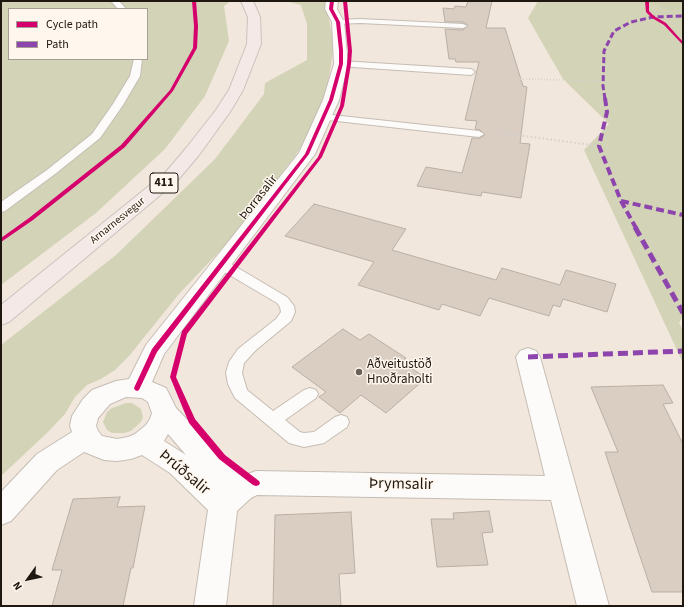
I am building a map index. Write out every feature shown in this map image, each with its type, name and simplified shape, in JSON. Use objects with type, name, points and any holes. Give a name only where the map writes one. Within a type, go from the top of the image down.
[{"type":"main road","name":"Arnarnesvegur","points":[[1,317],[171,177],[193,151],[236,90],[254,44],[254,17],[247,1]]},
{"type":"street","name":"Þorrasalir","points":[[137,388],[154,351],[307,154],[331,100],[341,64],[338,22],[332,9],[332,1]]},
{"type":"street","points":[[528,357],[593,606]]},
{"type":"street","points":[[125,388],[148,390],[156,395],[162,403],[164,413],[162,423],[158,430],[144,442],[131,448],[117,450],[104,449],[93,444],[86,436],[83,426],[85,416],[92,406],[102,397],[125,388]]},
{"type":"street","name":"Þrúðsalir","points":[[164,413],[205,457],[232,498]]},
{"type":"street","points":[[1,512],[47,462],[86,436]]},
{"type":"street","name":"Þrúðsalir","points":[[144,442],[232,498]]},
{"type":"street","name":"Þrymsalir","points":[[232,498],[256,483],[562,488]]},
{"type":"street","points":[[210,606],[232,498]]},
{"type":"lane","points":[[338,22],[360,21],[391,25],[463,26]]},
{"type":"lane","points":[[1,208],[51,172],[96,136],[118,105],[135,76],[138,60]]},
{"type":"lane","points":[[341,64],[471,72]]},
{"type":"lane","points":[[323,117],[479,134]]},
{"type":"lane","points":[[221,264],[282,300],[287,306],[288,312],[286,318],[243,353],[237,362],[234,373],[236,384],[241,394],[295,438],[304,440],[318,438],[341,422]]},
{"type":"lane","points":[[273,420],[310,394]]},
{"type":"path","points":[[454,71],[479,78],[603,81]]},
{"type":"green space","points":[[1,1],[231,1],[224,6],[229,41],[205,96],[165,149],[96,213],[1,285]]},
{"type":"green space","points":[[285,1],[325,1],[332,34],[333,51],[327,90],[315,123],[296,155],[233,237],[179,294],[129,356],[115,370],[101,379],[87,385],[75,397],[65,414],[48,432],[1,476],[1,345],[116,255],[215,159],[264,94],[265,83],[307,60],[307,24],[301,5]]},
{"type":"green space","points":[[538,1],[683,1],[683,316],[679,323],[683,330],[683,363],[584,150],[609,124],[563,79],[528,18]]},
{"type":"green space","points":[[646,1],[683,1],[683,10],[671,11]]},
{"type":"green space","points":[[126,403],[132,403],[141,409],[143,418],[131,431],[124,433],[112,433],[107,430],[103,422],[107,412],[112,408]]},
{"type":"building","points":[[468,1],[492,1],[486,28],[505,28],[523,86],[527,87],[520,143],[530,144],[521,198],[482,192],[481,196],[417,186],[426,167],[462,173],[472,138],[480,138],[485,135],[480,130],[475,129],[477,121],[465,120],[479,62],[456,62],[455,59],[449,59],[445,29],[463,30],[468,25],[463,22],[445,22],[443,8],[454,9],[455,6],[466,7]]},
{"type":"building","points":[[314,204],[406,229],[392,250],[496,280],[502,268],[560,285],[566,270],[616,284],[607,312],[563,299],[560,307],[553,305],[549,316],[489,298],[480,316],[442,304],[439,310],[358,285],[374,262],[285,236]]},
{"type":"building","name":"Aðveitustöð Hnoðraholti","points":[[343,329],[360,340],[369,334],[406,358],[402,362],[426,378],[386,413],[361,395],[340,413],[319,397],[326,392],[292,367]]},
{"type":"building","points":[[663,385],[673,403],[663,404],[683,444],[683,592],[652,592],[605,452],[618,452],[591,387]]},
{"type":"building","points":[[120,497],[117,507],[145,506],[133,568],[131,568],[123,606],[52,606],[62,570],[52,570],[73,499]]},
{"type":"building","points":[[489,511],[493,532],[482,533],[488,565],[437,567],[431,519],[454,519],[453,513]]},
{"type":"building","points":[[351,512],[355,573],[339,574],[341,606],[273,606],[275,515]]},
{"type":"marked path","points":[[683,16],[653,17],[631,22],[614,31],[604,51],[603,86],[607,112],[599,146],[621,201],[683,313]]},
{"type":"marked path","points":[[621,201],[683,215]]},
{"type":"marked path","points":[[528,357],[683,351]]},
{"type":"cycle path","points":[[1,240],[31,219],[123,146],[172,90],[195,48],[196,26],[194,1]]},
{"type":"cycle path","points":[[137,388],[154,351],[307,154],[331,100],[341,64],[338,22],[331,9],[332,1]]},
{"type":"cycle path","points":[[256,483],[222,457],[192,421],[173,377],[184,333],[320,157],[342,106],[349,64],[350,51],[345,1]]},
{"type":"cycle path","points":[[647,1],[647,11],[653,17],[665,24],[683,44]]},
{"type":"place","name":"Aðveitustöð Hnoðraholti","points":[[359,372]]}]
